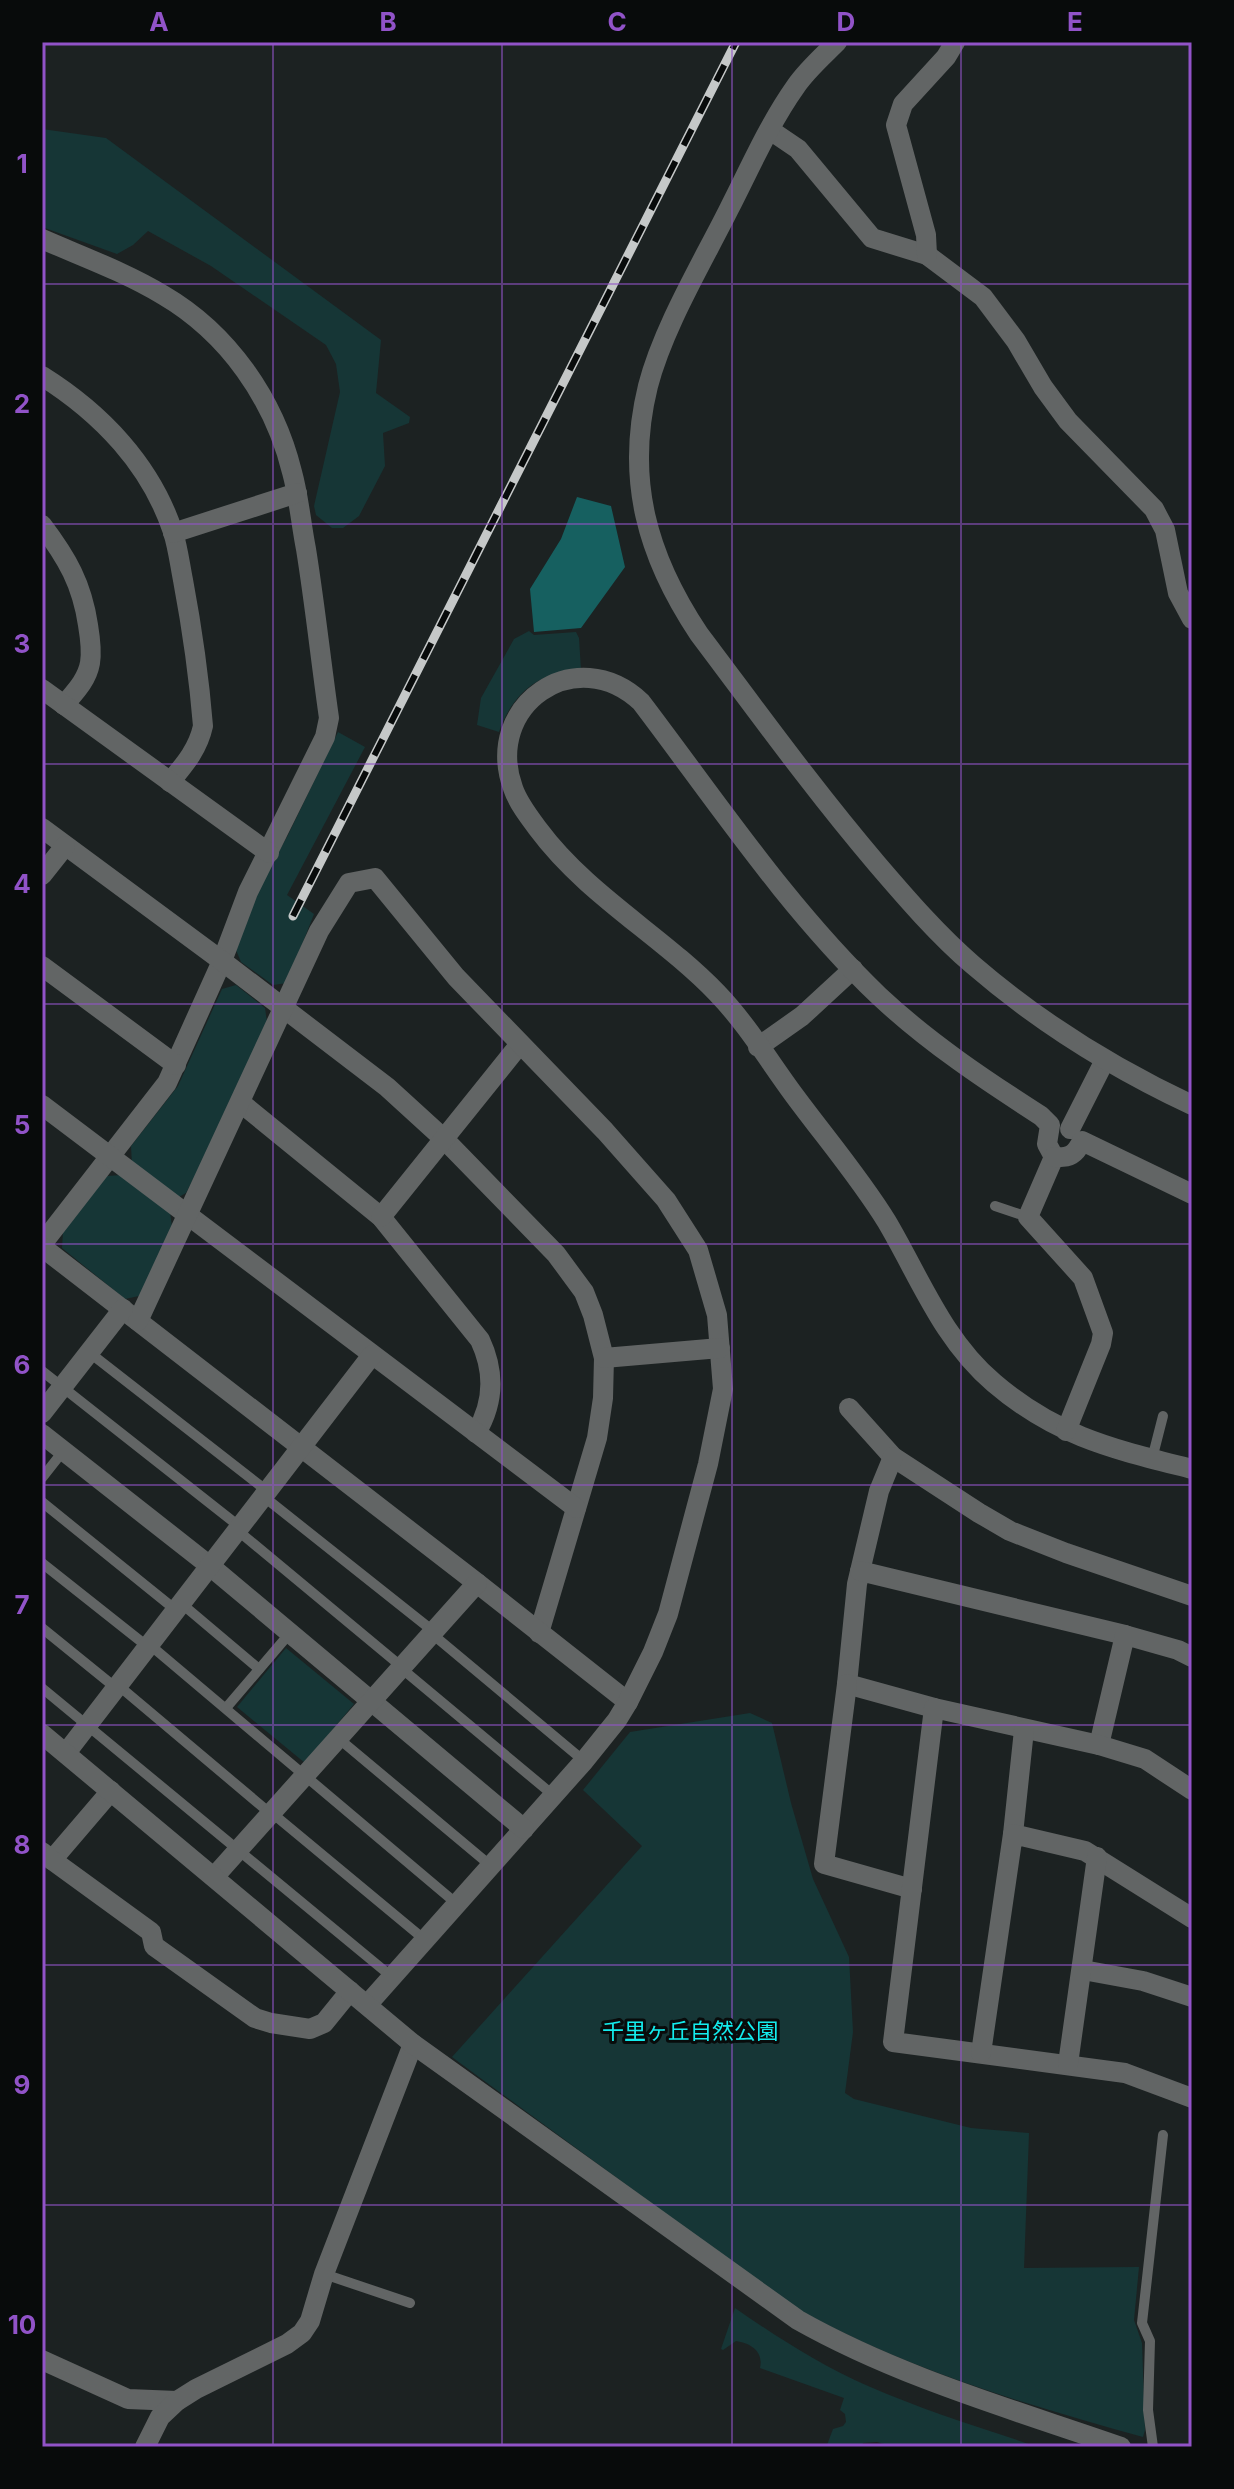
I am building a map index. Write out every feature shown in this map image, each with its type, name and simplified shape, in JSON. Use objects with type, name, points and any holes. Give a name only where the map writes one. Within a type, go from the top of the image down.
[{"type":"street","points":[[837,42],[796,86],[770,130],[676,316],[649,383],[642,416],[639,458],[641,493],[653,547],[663,573],[699,634],[820,794],[903,894],[972,964],[1045,1021],[1105,1060],[1192,1105]]},
{"type":"street","points":[[927,255],[926,235],[896,125],[903,104],[946,57],[955,42]]},
{"type":"street","points":[[770,130],[798,149],[872,238],[927,255],[983,297],[1068,421],[1154,509],[1165,530],[1178,593],[1192,619]]},
{"type":"street","points":[[42,239],[165,296],[227,345],[245,369],[272,416],[292,469],[329,718],[325,737],[248,892],[222,961],[167,1083],[42,1245],[628,1702]]},
{"type":"street","points":[[42,376],[90,410],[116,435],[150,483],[173,533],[188,608],[203,726],[191,758],[170,782]]},
{"type":"street","points":[[173,533],[297,493]]},
{"type":"street","points":[[42,525],[77,579],[90,640],[90,662],[83,683],[64,705]]},
{"type":"street","points":[[1192,1194],[1067,1132],[918,1030],[853,969],[799,910],[631,692],[611,683],[584,677],[549,685],[520,711],[508,742],[512,786],[528,816],[551,847],[578,875],[718,994],[883,1216],[950,1335],[992,1382],[1032,1412],[1066,1431],[1095,1443],[1192,1469]]},
{"type":"street","points":[[42,689],[269,853]]},
{"type":"street","points":[[42,828],[387,1087],[444,1139],[556,1254],[584,1292],[604,1358],[603,1398],[597,1438],[539,1633]]},
{"type":"street","points":[[42,875],[65,846]]},
{"type":"street","points":[[42,1413],[90,1353],[130,1315],[241,1103],[319,931],[349,883],[375,878],[456,977],[605,1131],[666,1200],[698,1250],[717,1315],[723,1389],[708,1464],[668,1614],[653,1652],[617,1720],[584,1761],[367,2005]]},
{"type":"street","points":[[42,966],[176,1065]]},
{"type":"street","points":[[758,1047],[802,1016],[853,969]]},
{"type":"street","points":[[381,1217],[520,1044]]},
{"type":"street","points":[[1054,1157],[1047,1144],[1067,1132],[1105,1060]]},
{"type":"street","points":[[241,1103],[381,1217],[480,1340],[487,1357],[492,1389],[489,1408],[476,1433]]},
{"type":"street","points":[[42,1105],[576,1508]]},
{"type":"street","points":[[1054,1157],[1070,1157],[1076,1152],[1067,1132]]},
{"type":"street","points":[[1054,1157],[1028,1217],[1083,1278],[1103,1333],[1066,1431]]},
{"type":"street","points":[[604,1358],[720,1348]]},
{"type":"street","points":[[66,1753],[372,1355]]},
{"type":"street","points":[[849,1408],[893,1457],[1010,1531],[1192,1596]]},
{"type":"street","points":[[42,1434],[210,1566],[524,1829]]},
{"type":"street","points":[[893,1457],[879,1491],[860,1571],[824,1864],[912,1889]]},
{"type":"street","points":[[860,1571],[1125,1635],[1192,1657]]},
{"type":"street","points":[[214,1877],[477,1583]]},
{"type":"street","points":[[1099,1745],[1125,1635]]},
{"type":"street","points":[[847,1684],[1145,1759],[1192,1790]]},
{"type":"street","points":[[934,1708],[893,2042],[1125,2073],[1192,2098]]},
{"type":"street","points":[[981,2053],[1013,1834],[1024,1730]]},
{"type":"street","points":[[42,1734],[413,2044],[798,2320],[858,2352],[893,2366],[1121,2447]]},
{"type":"street","points":[[111,1791],[47,1856],[151,1932],[154,1946],[255,2018],[310,2029],[324,2023],[350,1991]]},
{"type":"street","points":[[1013,1834],[1085,1851],[1192,1918]]},
{"type":"street","points":[[1068,2064],[1097,1857]]},
{"type":"street","points":[[1083,1970],[1143,1981],[1192,1997]]},
{"type":"street","points":[[145,2447],[160,2417],[177,2401],[287,2344],[302,2333],[310,2321],[324,2274],[413,2044]]},
{"type":"street","points":[[42,2360],[128,2399],[177,2401]]},
{"type":"lane","points":[[995,1206],[1028,1217]]},
{"type":"lane","points":[[90,1353],[265,1494],[584,1761]]},
{"type":"lane","points":[[42,1371],[238,1529],[553,1795]]},
{"type":"lane","points":[[1152,1459],[1163,1416]]},
{"type":"lane","points":[[42,1478],[64,1450]]},
{"type":"lane","points":[[42,1502],[259,1669]]},
{"type":"lane","points":[[42,1563],[226,1708],[457,1904]]},
{"type":"lane","points":[[42,1628],[425,1940]]},
{"type":"lane","points":[[226,1708],[290,1633]]},
{"type":"lane","points":[[42,1688],[392,1977]]},
{"type":"lane","points":[[338,1738],[491,1866]]},
{"type":"lane","points":[[1153,2447],[1148,2410],[1150,2341],[1142,2323],[1163,2135]]},
{"type":"lane","points":[[324,2274],[410,2303]]},
{"type":"green space","points":[[42,129],[106,138],[381,340],[376,393],[410,417],[409,423],[383,433],[385,466],[359,516],[343,528],[332,528],[316,515],[314,506],[340,392],[336,364],[326,345],[211,266],[148,231],[117,254],[42,227]]},
{"type":"green space","points":[[529,631],[534,635],[576,632],[581,670],[552,675],[529,687],[511,706],[499,732],[477,725],[481,698],[514,639]]},
{"type":"green space","points":[[338,732],[365,747],[287,895],[314,914],[287,983],[273,985],[241,962],[236,950],[261,884]]},
{"type":"green space","points":[[236,985],[265,1008],[267,1022],[234,1100],[186,1193],[177,1198],[132,1165],[131,1146],[178,1086],[222,989]]},
{"type":"green space","points":[[122,1175],[170,1212],[172,1227],[139,1296],[125,1299],[62,1248],[63,1232],[107,1176]]},
{"type":"green space","points":[[286,1648],[354,1704],[305,1763],[237,1707]]},
{"type":"green space","name":"千里ヶ丘自然公園","points":[[750,1713],[772,1723],[813,1879],[849,1957],[853,2032],[845,2093],[854,2099],[971,2128],[1029,2133],[1024,2268],[1139,2267],[1134,2320],[1142,2343],[1143,2437],[1016,2400],[933,2371],[851,2337],[795,2308],[452,2057],[642,1846],[583,1790],[630,1732]]},
{"type":"green space","points":[[735,2308],[851,2378],[931,2411],[1038,2447],[894,2447],[877,2442],[863,2443],[862,2447],[827,2445],[833,2429],[846,2422],[845,2414],[840,2410],[844,2398],[760,2368],[758,2353],[746,2344],[736,2341],[721,2349]]},
{"type":"water","points":[[577,497],[611,506],[625,567],[581,628],[534,632],[530,589],[561,539]]},
{"type":"railway","points":[[293,916],[736,42]]}]
